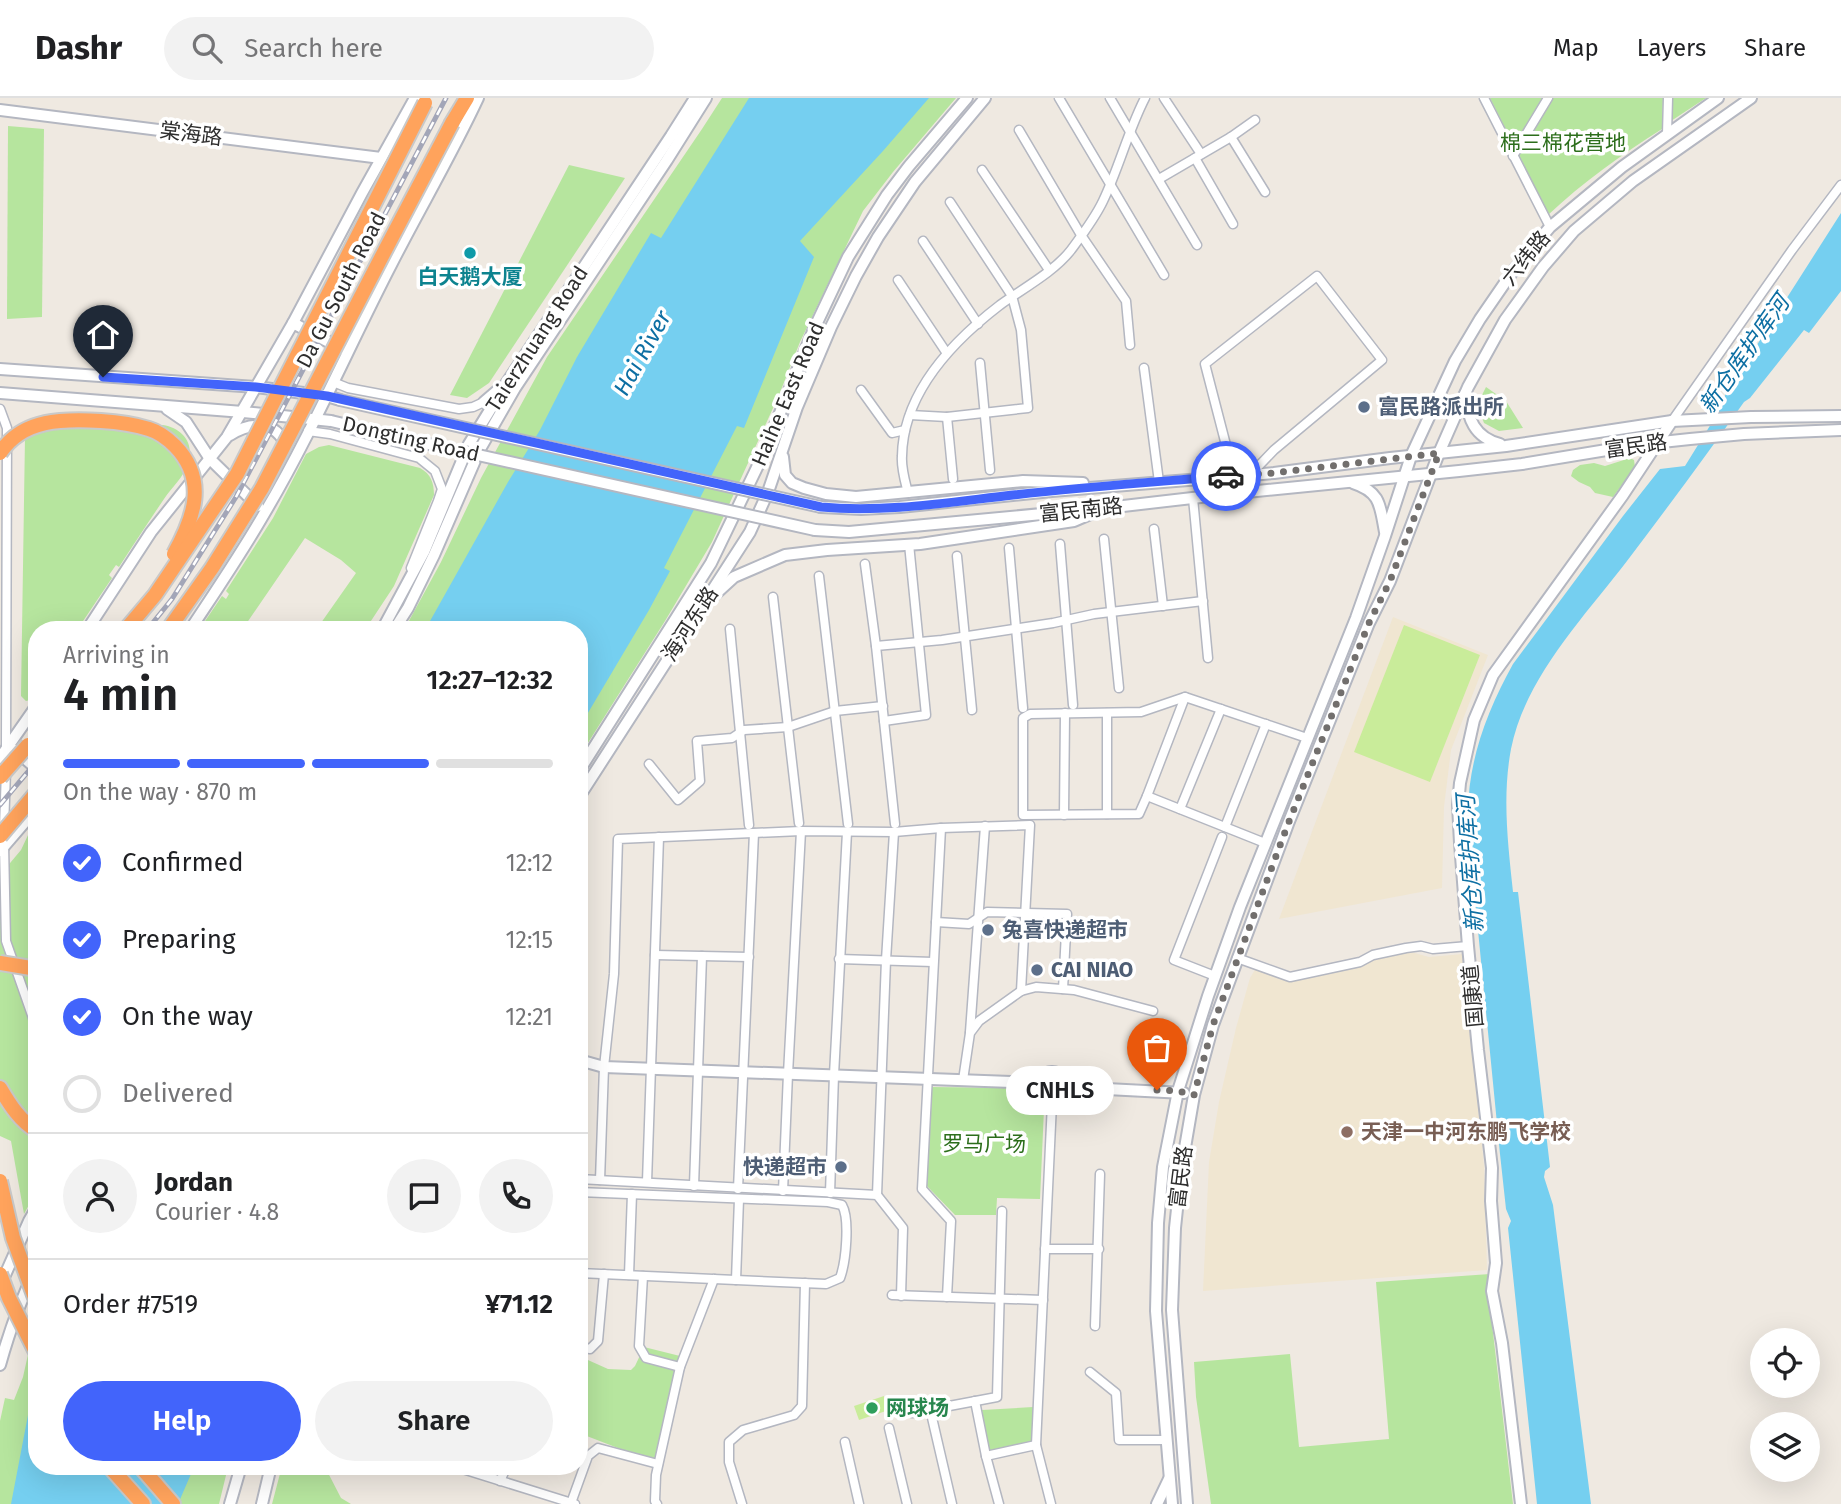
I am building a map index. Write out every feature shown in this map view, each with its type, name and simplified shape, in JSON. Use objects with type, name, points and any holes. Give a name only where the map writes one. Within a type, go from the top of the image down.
[{"type":"highway","name":"Da Gu South Road","points":[[175,621],[212,568],[262,488],[467,98]]},
{"type":"highway","name":"Da Gu South Road","points":[[132,621],[155,595],[237,474],[423,100]]},
{"type":"highway","points":[[0,453],[12,439],[31,427],[50,422],[78,420],[122,423],[150,429],[169,440],[186,458],[194,488],[187,530],[131,621]]},
{"type":"highway","points":[[0,777],[28,745]]},
{"type":"highway","points":[[1,844],[28,805]]},
{"type":"highway","points":[[0,963],[28,968]]},
{"type":"highway","points":[[0,1088],[13,1109],[28,1126]]},
{"type":"highway","points":[[0,1181],[13,1238],[28,1279]]},
{"type":"highway","points":[[0,1274],[28,1336]]},
{"type":"highway","points":[[117,1475],[143,1504]]},
{"type":"highway","points":[[148,1475],[173,1504]]},
{"type":"main road","name":"Da Gu South Road","points":[[314,418],[478,98]]},
{"type":"main road","name":"Taierzhuang Road","points":[[388,621],[425,552],[469,444],[506,383],[695,98]]},
{"type":"main road","name":"Taierzhuang Road","points":[[400,621],[434,555],[480,449],[515,388],[706,98]]},
{"type":"main road","name":"Haihe East Road","points":[[588,757],[711,563],[763,456],[814,329],[848,257],[887,195],[967,98]]},
{"type":"main road","name":"Haihe East Road","points":[[784,444],[831,327],[878,237],[915,182],[985,98]]},
{"type":"main road","name":"六纬路","points":[[1404,477],[1455,361],[1513,271],[1550,228],[1622,167],[1718,98]]},
{"type":"main road","name":"六纬路","points":[[1432,474],[1465,394],[1505,320],[1543,267],[1574,231],[1633,181],[1751,98]]},
{"type":"main road","name":"Da Gu South Road","points":[[93,621],[151,532],[228,437],[293,323],[381,158],[423,100]]},
{"type":"main road","name":"棠海路","points":[[0,110],[381,158]]},
{"type":"main road","points":[[293,323],[348,352]]},
{"type":"main road","points":[[0,369],[256,387],[327,396]]},
{"type":"main road","points":[[484,402],[506,383]]},
{"type":"main road","name":"Dongting Road","points":[[0,393],[314,418],[815,530]]},
{"type":"main road","points":[[1465,394],[1469,416],[1480,435],[1489,442],[1506,446]]},
{"type":"main road","name":"富民南路","points":[[327,396],[821,507],[900,507],[1250,475],[1439,453]]},
{"type":"main road","points":[[160,407],[175,413],[186,422],[210,459],[265,513]]},
{"type":"main road","name":"富民路","points":[[1439,453],[1506,446],[1672,421],[1751,416],[1841,416]]},
{"type":"main road","points":[[196,621],[265,513],[314,418]]},
{"type":"main road","name":"国康道","points":[[1521,1504],[1503,1343],[1492,1291],[1496,1264],[1491,1200],[1492,1168],[1468,946],[1458,805],[1463,763],[1474,720],[1493,675],[1623,495],[1672,421]]},
{"type":"main road","points":[[228,437],[252,425],[269,427],[283,438],[287,449],[288,469]]},
{"type":"main road","name":"富民路","points":[[1347,482],[1522,464],[1657,442],[1744,434],[1841,430]]},
{"type":"main road","points":[[784,444],[785,475],[792,483],[826,494],[856,497],[1023,481],[1066,481],[1102,487]]},
{"type":"main road","name":"海河东路","points":[[588,783],[750,532],[768,492],[784,444]]},
{"type":"main road","name":"富民路","points":[[1187,1504],[1172,1310],[1176,1217],[1194,1095],[1213,1025],[1288,824],[1432,474]]},
{"type":"main road","name":"富民路","points":[[1172,1504],[1156,1311],[1158,1223],[1163,1167],[1178,1091],[1215,976],[1265,842],[1356,618],[1404,477]]},
{"type":"main road","points":[[1347,482],[1371,491],[1378,500],[1385,536]]},
{"type":"main road","name":"富民南路","points":[[815,530],[849,532],[1347,482]]},
{"type":"main road","points":[[701,607],[734,578],[785,555],[909,544],[1074,521],[1106,508]]},
{"type":"main road","points":[[28,718],[5,751],[28,764]]},
{"type":"main road","points":[[1,844],[28,817]]},
{"type":"main road","points":[[588,1062],[604,1067],[1037,1083]]},
{"type":"main road","points":[[1056,1072],[1065,1078],[1068,1087],[1065,1097],[1052,1103],[1043,1100],[1037,1093],[1037,1083],[1042,1075],[1056,1072]]},
{"type":"main road","points":[[1068,1087],[1178,1091],[1194,1095]]},
{"type":"main road","points":[[0,1287],[28,1225]]},
{"type":"main road","points":[[1,1355],[12,1321],[28,1286]]},
{"type":"main road","points":[[1185,1471],[1195,1504]]},
{"type":"main road","points":[[230,1504],[238,1475]]},
{"type":"main road","points":[[262,1504],[269,1475]]},
{"type":"main road","points":[[1157,1504],[1170,1477]]},
{"type":"street","points":[[1059,98],[1164,275]]},
{"type":"street","points":[[1110,98],[1197,244]]},
{"type":"street","points":[[908,493],[902,457],[905,430],[927,379],[946,352],[1012,296],[1069,253],[1102,204],[1145,98]]},
{"type":"street","points":[[1164,98],[1233,224]]},
{"type":"street","points":[[1484,98],[1550,228]]},
{"type":"street","points":[[1513,156],[1548,98]]},
{"type":"street","points":[[1667,134],[1668,98]]},
{"type":"street","points":[[1159,179],[1255,120]]},
{"type":"street","points":[[1019,130],[1081,235],[1126,301],[1130,345]]},
{"type":"street","points":[[1231,137],[1265,192]]},
{"type":"street","points":[[982,170],[1049,270]]},
{"type":"street","points":[[1672,421],[1841,185]]},
{"type":"street","points":[[910,415],[947,417],[1028,408],[1021,330],[1012,296],[950,202]]},
{"type":"street","points":[[923,241],[978,324]]},
{"type":"street","points":[[1234,476],[1205,364],[1317,276],[1382,360],[1274,450],[1250,475]]},
{"type":"street","points":[[898,280],[946,352]]},
{"type":"street","points":[[980,363],[990,470]]},
{"type":"street","points":[[1144,368],[1159,482]]},
{"type":"street","name":"Dongting Road","points":[[334,382],[348,388],[459,409],[484,402]]},
{"type":"street","points":[[861,390],[892,433],[905,430]]},
{"type":"street","points":[[0,409],[7,428],[5,751],[1,844],[3,921],[5,941],[28,1004]]},
{"type":"street","points":[[947,417],[953,479]]},
{"type":"street","name":"Dongting Road","points":[[309,431],[419,458],[435,471],[439,479],[442,489],[439,501],[391,616]]},
{"type":"street","points":[[1193,498],[1208,658]]},
{"type":"street","points":[[1154,529],[1163,606]]},
{"type":"street","points":[[1104,538],[1119,688]]},
{"type":"street","points":[[884,721],[926,715],[909,544]]},
{"type":"street","points":[[1060,544],[1073,705]]},
{"type":"street","points":[[1009,548],[1023,708]]},
{"type":"street","points":[[957,556],[972,710]]},
{"type":"street","points":[[864,564],[876,646],[895,828],[886,960],[877,1195],[903,1228],[897,1296],[1042,1300]]},
{"type":"street","points":[[820,576],[848,828],[839,959],[830,1193]]},
{"type":"street","points":[[773,597],[800,827],[783,1191]]},
{"type":"street","points":[[876,646],[964,637],[1111,612],[1203,601]]},
{"type":"street","points":[[730,629],[752,829],[738,1189]]},
{"type":"street","points":[[1185,697],[1139,814],[1023,815],[1023,718],[1030,714],[1141,712],[1185,697],[1307,738]]},
{"type":"street","points":[[649,764],[678,800],[700,781],[697,741],[732,738],[744,730],[788,727],[835,710],[883,706]]},
{"type":"street","points":[[1180,809],[1221,709]]},
{"type":"street","points":[[1064,815],[1065,713]]},
{"type":"street","points":[[1107,713],[1107,814]]},
{"type":"street","points":[[1225,827],[1266,724]]},
{"type":"street","points":[[1147,796],[1265,842]]},
{"type":"street","points":[[600,1180],[604,1067],[614,974],[618,839],[800,827],[940,828],[1030,825],[1021,991]]},
{"type":"street","points":[[963,1080],[970,1033],[985,826]]},
{"type":"street","points":[[940,828],[922,1189],[951,1221],[947,1297]]},
{"type":"street","points":[[647,1182],[659,837]]},
{"type":"street","points":[[1215,976],[1174,960],[1222,837]]},
{"type":"street","points":[[936,922],[969,924],[987,912],[1067,914],[1063,989]]},
{"type":"street","points":[[1237,958],[1290,977],[1360,962],[1373,955],[1406,948],[1468,946]]},
{"type":"street","points":[[655,955],[749,957]]},
{"type":"street","points":[[694,1186],[702,956]]},
{"type":"street","points":[[839,959],[933,962]]},
{"type":"street","points":[[970,1033],[979,1021],[1021,991],[1036,987],[1074,990],[1153,1011]]},
{"type":"street","points":[[1051,1504],[1036,1445],[1052,1103]]},
{"type":"street","points":[[1095,1326],[1100,1174]]},
{"type":"street","points":[[588,1179],[877,1195]]},
{"type":"street","points":[[588,1192],[828,1202],[842,1205],[847,1221],[843,1270],[840,1278],[826,1284],[588,1273]]},
{"type":"street","points":[[629,1275],[632,1194]]},
{"type":"street","points":[[736,1280],[739,1199]]},
{"type":"street","points":[[912,1413],[997,1397],[1002,1211]]},
{"type":"street","points":[[1045,1249],[1099,1249]]},
{"type":"street","points":[[588,1349],[598,1341],[604,1274]]},
{"type":"street","points":[[643,1276],[639,1346],[646,1358],[680,1367]]},
{"type":"street","points":[[657,1504],[656,1475],[680,1367],[714,1279]]},
{"type":"street","points":[[742,1504],[729,1462],[729,1442],[743,1430],[794,1415],[802,1406],[805,1283]]},
{"type":"street","points":[[1090,1372],[1116,1393],[1119,1440],[1167,1440]]},
{"type":"street","points":[[975,1401],[999,1504]]},
{"type":"street","points":[[930,1409],[952,1504]]},
{"type":"street","points":[[889,1428],[906,1504]]},
{"type":"street","points":[[845,1442],[859,1504]]},
{"type":"street","points":[[986,1456],[1036,1445]]},
{"type":"street","points":[[588,1456],[598,1448],[658,1464]]},
{"type":"street","points":[[481,1475],[573,1503],[582,1475]]},
{"type":"street","points":[[500,1481],[503,1475]]},
{"type":"shaded area","points":[[1393,617],[1488,655],[1451,750],[1444,807],[1442,888],[1279,919]]},
{"type":"shaded area","name":"天津一中河东鹏飞学校","points":[[1411,952],[1429,957],[1462,954],[1484,1166],[1487,1270],[1203,1291],[1209,1162],[1236,1028],[1250,978],[1256,968],[1290,979]]},
{"type":"green space","points":[[722,98],[956,98],[863,211],[800,342],[779,395],[712,542],[588,743],[588,621],[409,621],[441,562],[481,478],[547,357]]},
{"type":"green space","name":"棉三棉花营地","points":[[1490,98],[1663,98],[1662,129],[1603,169],[1548,215]]},
{"type":"green space","points":[[1672,98],[1706,98],[1671,121]]},
{"type":"green space","points":[[8,126],[44,129],[42,317],[7,319]]},
{"type":"green space","points":[[569,165],[625,178],[489,383],[467,398],[450,395]]},
{"type":"green space","points":[[1486,387],[1506,401],[1523,428],[1499,431],[1484,423],[1477,405]]},
{"type":"green space","points":[[112,424],[163,425],[176,429],[188,443],[190,456],[181,477],[119,567],[116,565],[109,575],[112,578],[83,621],[28,621],[26,701],[21,696],[25,437],[50,428]]},
{"type":"green space","points":[[329,445],[420,468],[431,479],[434,495],[394,586],[371,621],[322,621],[356,573],[341,560],[305,538],[248,621],[205,621],[222,596],[226,599],[229,594],[226,591],[273,518],[306,454]]},
{"type":"green space","points":[[1630,458],[1634,460],[1635,467],[1613,497],[1595,493],[1571,476],[1573,470],[1580,465],[1594,463],[1605,466]]},
{"type":"green space","points":[[1404,625],[1480,655],[1430,782],[1354,752]]},
{"type":"green space","points":[[28,835],[28,1207],[24,1214],[11,1141],[0,1136],[0,875],[21,850]]},
{"type":"green space","name":"罗马广场","points":[[931,1087],[1028,1088],[1033,1101],[1044,1109],[1040,1199],[997,1198],[996,1215],[955,1215],[926,1185]]},
{"type":"green space","points":[[1490,1274],[1488,1290],[1513,1504],[1211,1504],[1196,1397],[1194,1362],[1290,1354],[1299,1447],[1389,1439],[1376,1282]]},
{"type":"green space","points":[[644,1347],[680,1356],[654,1462],[588,1436],[588,1360],[608,1369],[631,1370]]},
{"type":"green space","points":[[28,1354],[28,1475],[226,1475],[219,1504],[0,1504],[0,1421],[5,1398],[14,1400]]},
{"type":"green space","name":"网球场","points":[[884,1396],[889,1410],[859,1420],[854,1406]]},
{"type":"green space","points":[[1033,1407],[1032,1442],[988,1451],[982,1410]]},
{"type":"green space","points":[[280,1475],[329,1475],[341,1498],[351,1504],[272,1504]]},
{"type":"water","name":"Hai River","points":[[749,98],[929,98],[800,241],[814,257],[744,428],[737,426],[664,568],[670,571],[588,713],[588,621],[430,621],[540,430],[577,357],[651,233],[661,238]]},
{"type":"water","points":[[1841,213],[1841,291],[1809,333],[1804,330],[1744,402],[1627,561],[1558,649],[1529,698],[1511,749],[1506,803],[1513,892],[1518,892],[1550,1167],[1545,1171],[1544,1177],[1553,1205],[1591,1504],[1537,1504],[1508,1228],[1511,1221],[1506,1209],[1470,849],[1469,791],[1476,753],[1488,716],[1513,664],[1660,469],[1685,466],[1724,403],[1725,395]]},
{"type":"water","points":[[28,1415],[28,1475],[191,1475],[178,1504],[11,1504]]},
{"type":"railway","points":[[154,621],[172,599],[236,497],[446,98]]},
{"type":"railway","points":[[0,805],[28,772]]},
{"type":"way so far","points":[[1157,1090],[1194,1095],[1213,1025],[1288,824],[1369,623],[1390,581],[1439,453],[1274,473],[1226,476]]},
{"type":"place","name":"白天鹅大厦","points":[[470,253]]},
{"type":"place","name":"富民路派出所","points":[[1364,407]]},
{"type":"place","name":"兔喜快递超市","points":[[988,930]]},
{"type":"place","name":"CAI NIAO","points":[[1037,970]]},
{"type":"place","name":"CNHLS","points":[[1157,1090]]},
{"type":"place","name":"天津一中河东鹏飞学校","points":[[1347,1132]]},
{"type":"place","name":"快递超市","points":[[841,1167]]},
{"type":"place","name":"网球场","points":[[872,1408]]},
{"type":"route","points":[[103,377],[256,387],[327,396],[821,507],[842,509],[900,507],[1226,476]]},
{"type":"water label","name":"新仓库护库河","points":[[1744,354]]},
{"type":"water label","name":"新仓库护库河","points":[[1470,864]]}]
